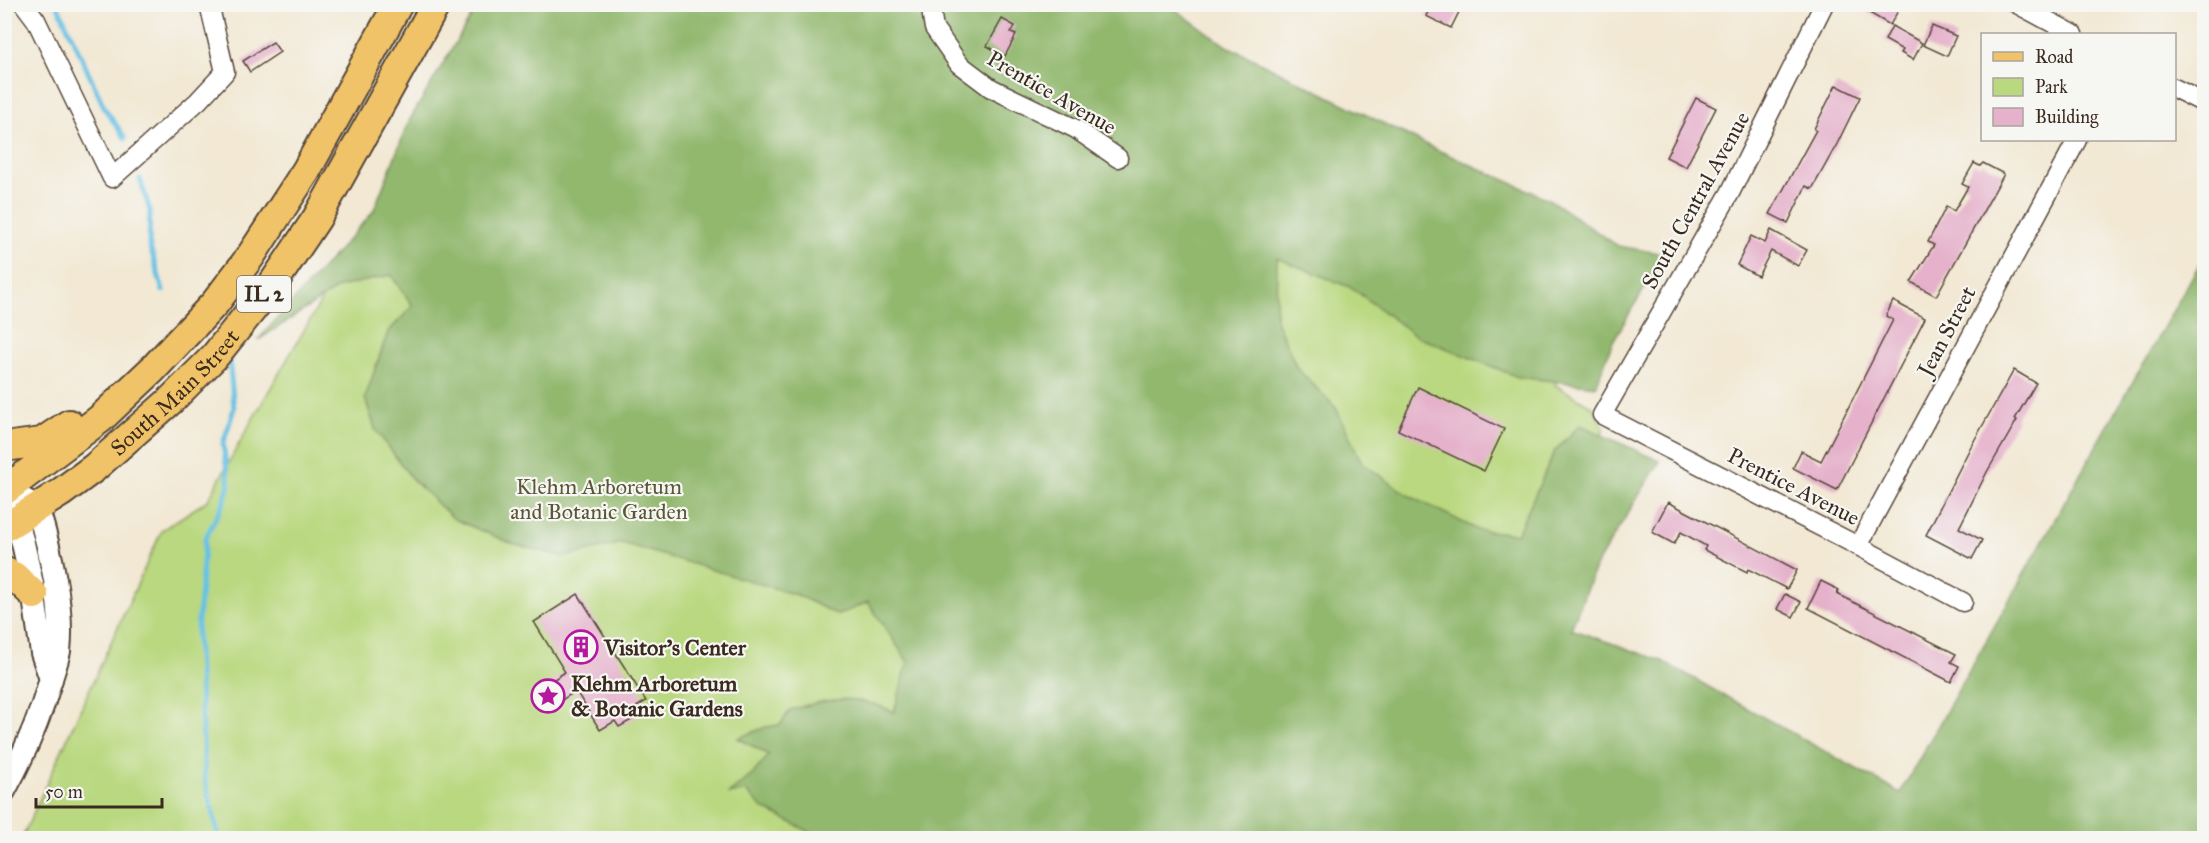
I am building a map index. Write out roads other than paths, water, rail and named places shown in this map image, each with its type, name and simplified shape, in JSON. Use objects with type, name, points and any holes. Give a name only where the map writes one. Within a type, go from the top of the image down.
[{"type":"main road","name":"South Main Street","points":[[5,490],[100,419],[153,369],[215,303],[250,257],[306,171],[398,4]]},
{"type":"main road","name":"South Main Street","points":[[19,518],[94,468],[170,401],[214,357],[274,282],[317,218],[436,4]]},
{"type":"main road","points":[[4,447],[42,442],[58,433],[83,413],[137,364],[278,214]]},
{"type":"main road","points":[[4,571],[14,576],[34,595]]},
{"type":"street","points":[[24,4],[36,20],[112,178],[198,101],[225,72],[209,4]]},
{"type":"street","name":"Prentice Avenue","points":[[930,4],[934,28],[959,64],[991,88],[1076,129],[1118,158]]},
{"type":"street","name":"South Central Avenue","points":[[1602,415],[1730,193],[1824,4]]},
{"type":"street","points":[[2017,4],[2071,33]]},
{"type":"street","points":[[2176,88],[2205,103]]},
{"type":"street","name":"Jean Street","points":[[1858,546],[2076,141]]},
{"type":"street","name":"Prentice Avenue","points":[[1602,415],[1963,602]]},
{"type":"street","points":[[5,490],[19,518],[34,595],[42,653],[51,679]]},
{"type":"street","points":[[4,791],[40,718],[59,653],[59,624],[48,541],[19,518]]},
{"type":"waterway","points":[[57,4],[105,109],[125,138]]},
{"type":"waterway","points":[[140,179],[150,211],[149,243],[163,291]]},
{"type":"waterway","points":[[219,838],[205,780],[197,633],[205,539],[223,504],[229,485],[223,444],[234,408],[229,358]]},
{"type":"place","name":"Visitor's Center","points":[[581,647]]},
{"type":"place","name":"Klehm Arboretum & Botanic Gardens","points":[[548,696]]},
{"type":"park label","name":"Klehm Arboretum and Botanic Garden","points":[[599,498]]}]
